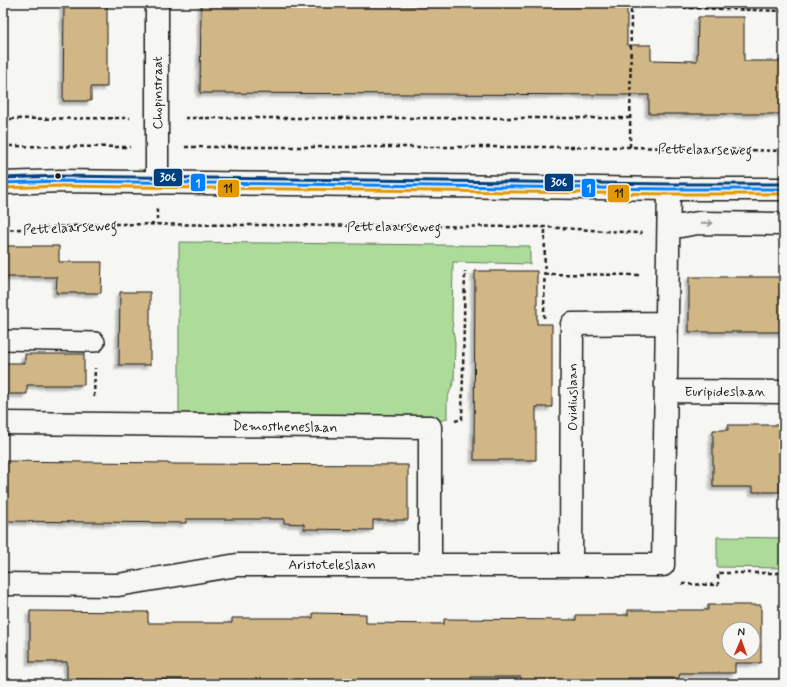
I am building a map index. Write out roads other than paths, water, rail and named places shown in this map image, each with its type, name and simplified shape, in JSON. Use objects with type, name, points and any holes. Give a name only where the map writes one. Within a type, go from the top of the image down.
[{"type":"street","name":"Chopinstraat","points":[[156,183],[157,3]]},
{"type":"street","points":[[3,183],[61,182],[784,189]]},
{"type":"street","points":[[666,391],[669,189]]},
{"type":"street","points":[[669,228],[698,223],[784,224]]},
{"type":"street","name":"Ovidiuslaan","points":[[571,565],[572,324],[666,323]]},
{"type":"street","name":"Euripideslaan","points":[[666,391],[784,392]]},
{"type":"street","name":"Aristoteleslaan","points":[[3,584],[118,585],[237,565],[663,565],[666,391]]},
{"type":"street","name":"Demostheneslaan","points":[[3,423],[430,428],[430,564]]},
{"type":"lane","points":[[3,340],[95,342]]}]
